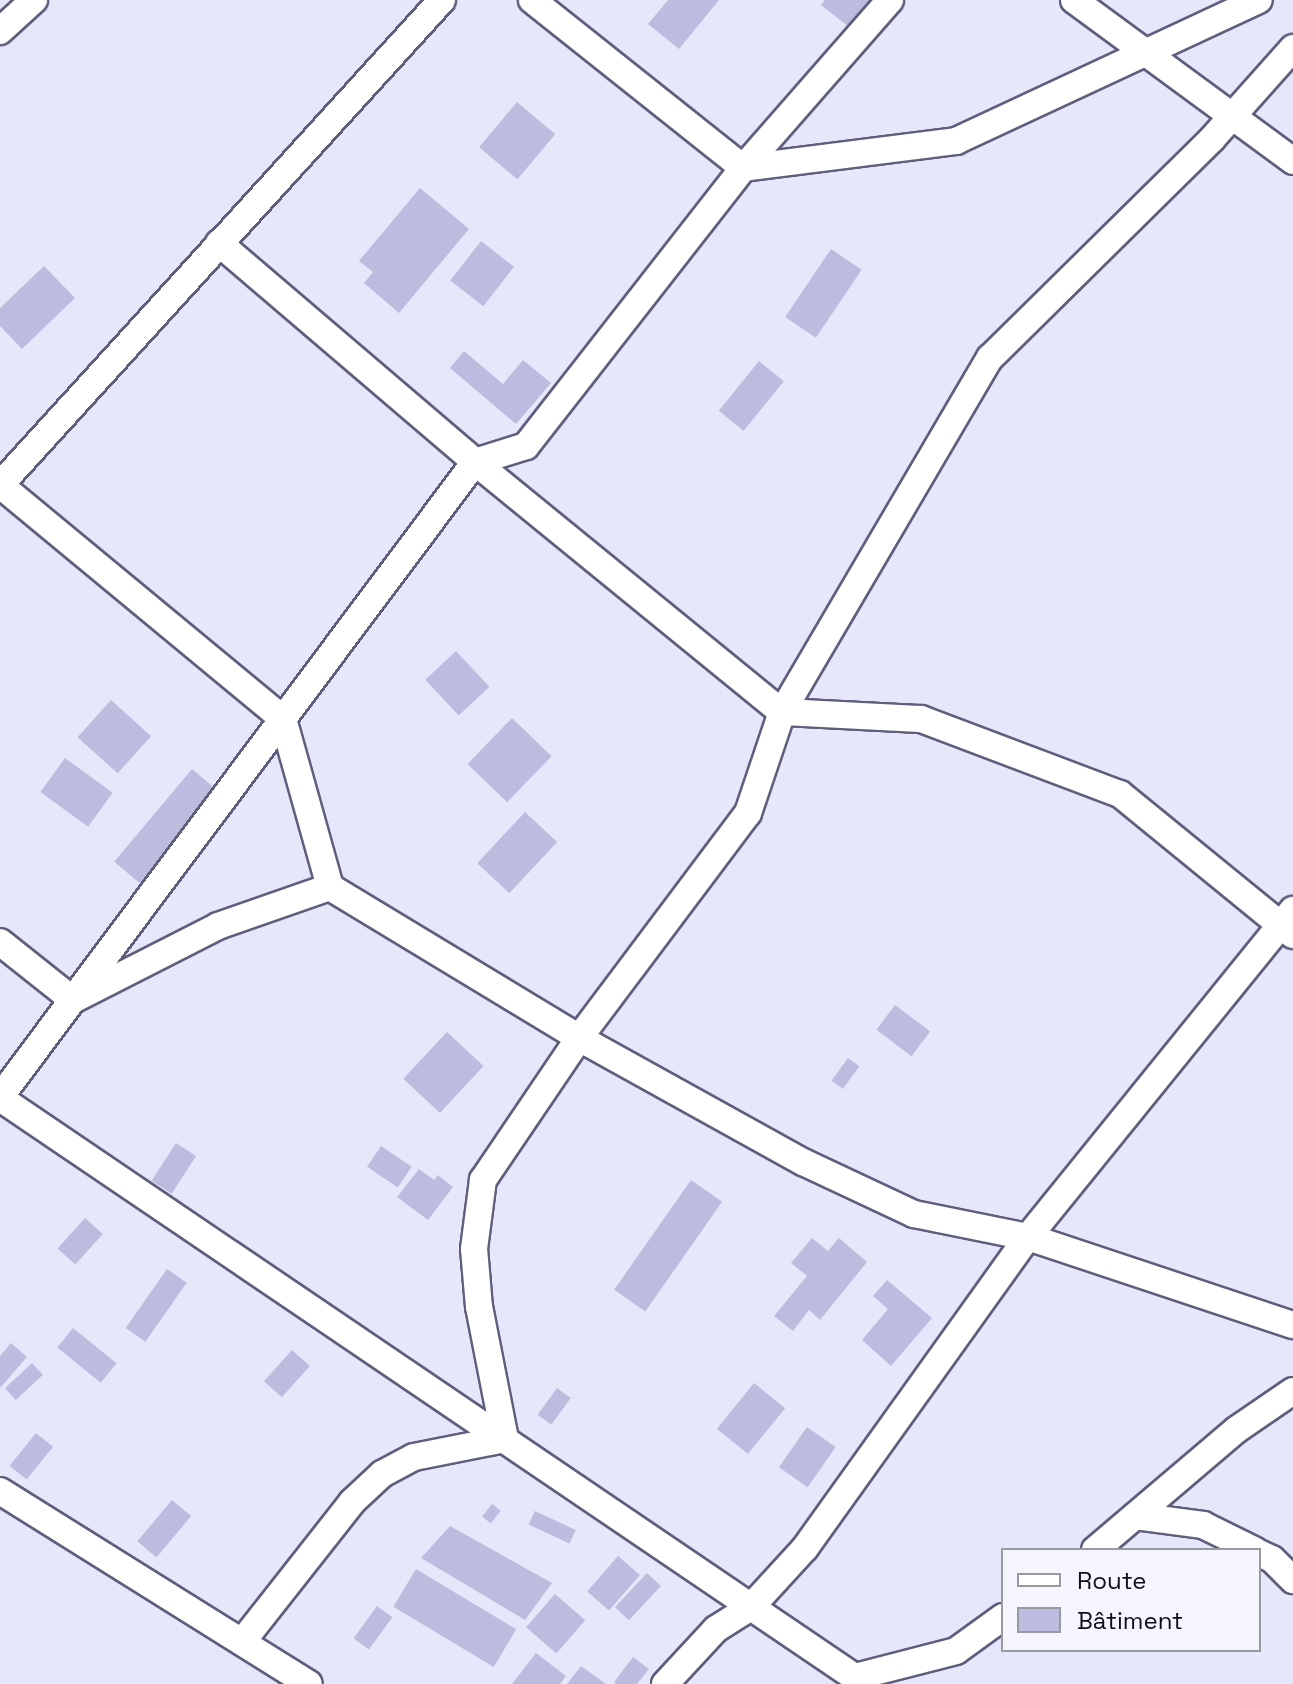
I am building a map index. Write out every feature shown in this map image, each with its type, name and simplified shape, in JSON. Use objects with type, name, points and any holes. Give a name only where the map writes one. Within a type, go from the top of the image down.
[{"type":"street","points":[[0,31],[34,0]]},
{"type":"street","points":[[442,0],[0,485],[283,719],[330,887],[579,1038],[803,1162],[914,1214],[1028,1237],[1293,1325]]},
{"type":"street","points":[[532,0],[743,168],[956,141],[1259,0]]},
{"type":"street","points":[[890,0],[743,168],[526,446],[475,462],[0,1098],[860,1680],[956,1651],[1001,1618]]},
{"type":"street","points":[[1074,0],[1293,161]]},
{"type":"street","points":[[505,1439],[479,1307],[474,1249],[483,1180],[579,1038],[748,813],[782,712],[990,358],[1232,116],[1293,48]]},
{"type":"street","points":[[219,243],[475,462],[782,712],[921,719],[1120,794],[1289,923],[1028,1237],[805,1548],[751,1607],[716,1629],[665,1684]]},
{"type":"street","points":[[73,1000],[218,926],[330,887]]},
{"type":"street","points":[[0,942],[73,1000]]},
{"type":"street","points":[[1097,1548],[1236,1430],[1293,1391]]},
{"type":"street","points":[[242,1642],[352,1502],[382,1474],[414,1457],[505,1439]]},
{"type":"street","points":[[0,1491],[309,1684]]},
{"type":"street","points":[[1135,1516],[1203,1525],[1250,1548]]},
{"type":"street","points":[[1261,1554],[1272,1559],[1293,1580]]},
{"type":"building","points":[[668,0],[719,0],[679,49],[648,24]]},
{"type":"building","points":[[825,0],[870,0],[849,27],[821,5]]},
{"type":"building","points":[[517,102],[555,134],[517,179],[479,147]]},
{"type":"building","points":[[420,188],[469,229],[399,313],[364,283],[373,272],[359,261]]},
{"type":"building","points":[[481,241],[514,267],[483,306],[450,280]]},
{"type":"building","points":[[831,249],[862,270],[816,338],[785,317]]},
{"type":"building","points":[[44,266],[75,298],[22,349],[0,326],[0,308]]},
{"type":"building","points":[[464,351],[503,384],[523,360],[551,383],[516,424],[450,368]]},
{"type":"building","points":[[759,361],[784,381],[744,431],[719,411]]},
{"type":"building","points":[[456,651],[489,687],[459,715],[425,680]]},
{"type":"building","points":[[111,700],[151,736],[118,773],[78,737]]},
{"type":"building","points":[[512,718],[552,756],[507,802],[468,764]]},
{"type":"building","points":[[65,758],[113,793],[88,827],[40,792]]},
{"type":"building","points":[[192,769],[224,796],[146,889],[114,862]]},
{"type":"building","points":[[525,812],[557,842],[509,893],[477,863]]},
{"type":"building","points":[[895,1005],[930,1031],[911,1056],[876,1030]]},
{"type":"building","points":[[447,1032],[484,1066],[440,1113],[403,1079]]},
{"type":"building","points":[[848,1058],[859,1066],[843,1089],[832,1081]]},
{"type":"building","points":[[176,1143],[196,1156],[172,1194],[151,1181]]},
{"type":"building","points":[[381,1146],[412,1167],[398,1187],[367,1167]]},
{"type":"building","points":[[419,1169],[434,1180],[438,1175],[453,1187],[428,1220],[397,1197]]},
{"type":"building","points":[[691,1180],[722,1202],[645,1312],[614,1290]]},
{"type":"building","points":[[85,1218],[103,1234],[75,1265],[58,1248]]},
{"type":"building","points":[[812,1238],[828,1251],[839,1238],[867,1262],[820,1320],[809,1310],[793,1331],[774,1316],[807,1276],[791,1263]]},
{"type":"building","points":[[167,1269],[187,1283],[145,1342],[126,1328]]},
{"type":"building","points":[[887,1280],[932,1318],[891,1366],[862,1340],[888,1309],[873,1296]]},
{"type":"building","points":[[73,1328],[117,1363],[101,1383],[57,1347]]},
{"type":"building","points":[[11,1343],[27,1357],[0,1388],[0,1356]]},
{"type":"building","points":[[292,1350],[310,1366],[282,1397],[264,1381]]},
{"type":"building","points":[[32,1363],[43,1375],[16,1400],[5,1388]]},
{"type":"building","points":[[754,1383],[785,1408],[748,1454],[717,1429]]},
{"type":"building","points":[[557,1388],[571,1398],[551,1425],[538,1415]]},
{"type":"building","points":[[807,1427],[836,1447],[808,1487],[779,1467]]},
{"type":"building","points":[[36,1433],[53,1447],[27,1479],[10,1466]]},
{"type":"building","points":[[172,1500],[191,1516],[156,1557],[137,1541]]},
{"type":"building","points":[[492,1504],[501,1511],[491,1523],[482,1517]]},
{"type":"building","points":[[535,1511],[576,1530],[569,1544],[529,1525]]},
{"type":"building","points":[[450,1526],[552,1583],[525,1620],[421,1558]]},
{"type":"building","points":[[618,1556],[640,1575],[609,1610],[587,1591]]},
{"type":"building","points":[[416,1569],[516,1629],[494,1667],[393,1607]]},
{"type":"building","points":[[647,1573],[661,1586],[629,1620],[615,1607]]},
{"type":"building","points":[[555,1594],[585,1620],[556,1653],[526,1627]]},
{"type":"building","points":[[377,1606],[392,1617],[369,1650],[353,1638]]},
{"type":"building","points":[[536,1653],[566,1676],[560,1684],[512,1684]]},
{"type":"building","points":[[633,1657],[649,1669],[637,1684],[616,1684],[614,1682]]},
{"type":"building","points":[[581,1666],[606,1684],[567,1684]]}]
